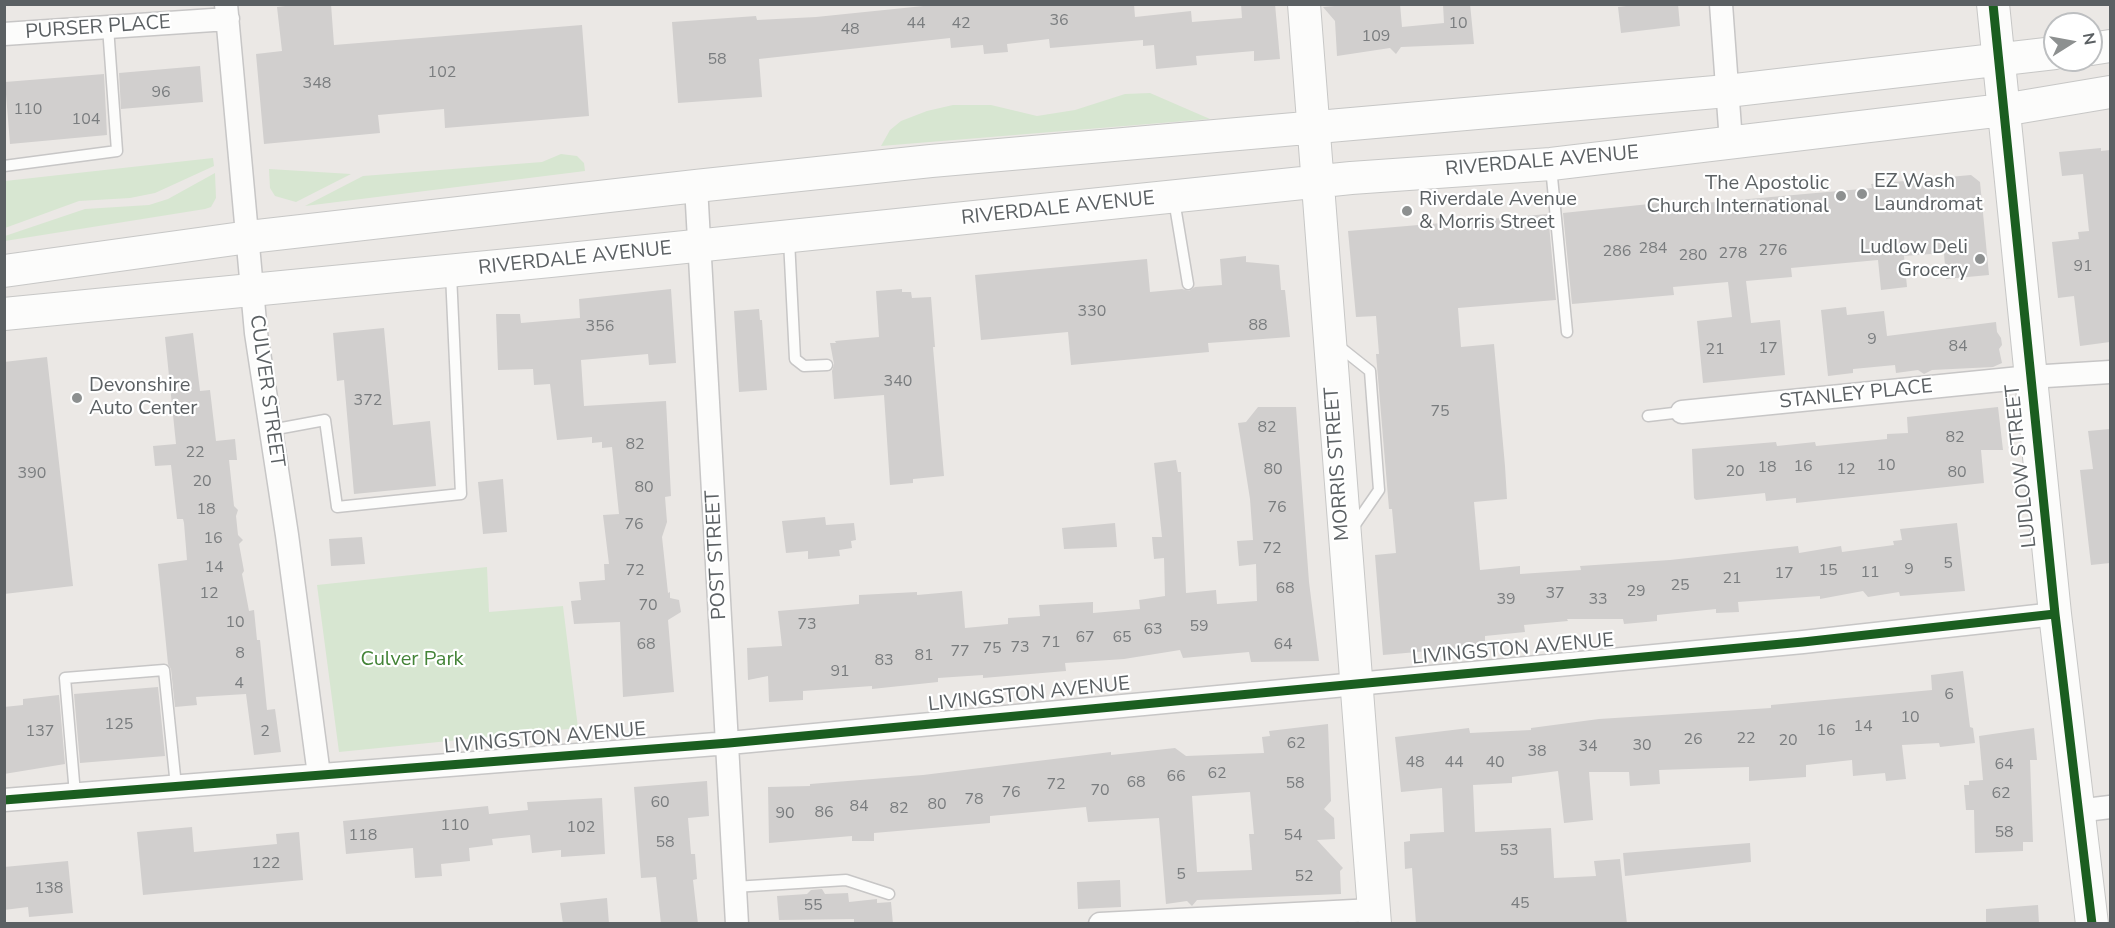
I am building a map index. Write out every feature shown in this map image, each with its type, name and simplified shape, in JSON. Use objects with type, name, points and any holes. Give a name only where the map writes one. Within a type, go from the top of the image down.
[{"type":"main road","name":"MORRIS STREET","points":[[1304,4],[1354,682],[1374,917]]},
{"type":"main road","name":"LUDLOW STREET","points":[[1993,4],[2055,614],[2092,924]]},
{"type":"main road","points":[[4,272],[249,237],[696,186],[932,162],[1727,91],[2043,54]]},
{"type":"main road","name":"RIVERDALE AVENUE","points":[[4,314],[451,271],[1317,182],[1551,164],[2003,110],[2110,92]]},
{"type":"street","points":[[1721,4],[1731,142]]},
{"type":"street","name":"PURSER PLACE","points":[[4,34],[108,27],[227,12]]},
{"type":"street","name":"CULVER STREET","points":[[227,12],[253,290],[319,775]]},
{"type":"street","name":"POST STREET","points":[[696,186],[729,743],[737,924]]},
{"type":"street","name":"STANLEY PLACE","points":[[1682,412],[2030,377],[2110,372]]},
{"type":"street","name":"LIVINGSTON AVENUE","points":[[4,800],[729,743],[1354,682],[1803,642],[2055,614]]},
{"type":"street","points":[[2077,811],[2110,807]]},
{"type":"street","points":[[1100,924],[1374,917]]},
{"type":"lane","points":[[4,166],[117,151],[108,27]]},
{"type":"lane","points":[[1551,164],[1568,332]]},
{"type":"lane","points":[[1174,197],[1188,284]]},
{"type":"lane","points":[[789,237],[795,359],[804,366],[827,365]]},
{"type":"lane","points":[[271,430],[325,420],[337,507],[461,494],[451,271]]},
{"type":"lane","points":[[1648,416],[1682,412]]},
{"type":"lane","points":[[75,794],[65,678],[164,670],[176,786]]},
{"type":"lane","points":[[734,887],[846,880],[889,894]]},
{"type":"green space","points":[[1150,93],[1210,119],[881,146],[890,130],[901,121],[927,111],[953,105],[991,105],[1037,116],[1075,110],[1125,94]]},
{"type":"green space","points":[[561,154],[577,156],[584,163],[585,171],[305,206],[363,176],[542,162]]},
{"type":"green space","points":[[213,158],[214,166],[155,193],[130,198],[79,201],[5,228],[5,181]]},
{"type":"green space","points":[[269,169],[351,174],[296,202],[275,196],[270,188]]},
{"type":"green space","points":[[215,173],[216,198],[211,207],[205,209],[5,241],[5,236],[85,209],[149,205],[168,199]]},
{"type":"green space","name":"Culver Park","points":[[487,567],[489,612],[563,606],[578,728],[339,752],[317,585]]},
{"type":"building","points":[[331,4],[334,45],[582,25],[589,116],[445,128],[444,109],[378,115],[380,133],[264,144],[256,54],[282,51],[277,7]]},
{"type":"building","points":[[943,4],[1134,4],[1135,17],[1191,11],[1192,22],[1242,18],[1241,4],[1275,4],[1280,59],[1254,61],[1254,51],[1196,56],[1197,65],[1156,69],[1154,45],[1143,46],[1143,40],[1050,48],[1049,39],[1007,44],[1008,52],[984,54],[983,45],[951,48],[950,38],[759,59],[762,97],[678,103],[672,22],[756,16],[757,20],[816,17]]},
{"type":"building","points":[[1400,4],[1402,27],[1444,23],[1443,4],[1470,4],[1474,44],[1401,47],[1396,54],[1390,48],[1337,56],[1335,21],[1323,7]]},
{"type":"building","points":[[1678,4],[1680,26],[1621,33],[1618,7]]},
{"type":"building","points":[[200,66],[203,102],[121,109],[119,73]]},
{"type":"building","points":[[104,74],[107,135],[10,144],[5,82]]},
{"type":"building","points":[[2101,148],[2101,151],[2110,150],[2110,342],[2080,346],[2074,296],[2058,298],[2052,242],[2079,239],[2078,232],[2089,231],[2083,174],[2062,176],[2059,152]]},
{"type":"building","points":[[1971,175],[1980,182],[1989,275],[1946,279],[1944,253],[1904,256],[1907,287],[1881,290],[1878,260],[1791,268],[1792,277],[1746,281],[1751,323],[1780,320],[1785,375],[1703,383],[1697,321],[1732,317],[1728,282],[1673,287],[1674,295],[1572,304],[1563,213],[1659,203],[1659,207],[1872,188],[1871,184]]},
{"type":"building","points":[[1548,214],[1556,300],[1458,308],[1461,347],[1494,344],[1505,466],[1507,499],[1474,502],[1480,570],[1520,566],[1520,574],[1581,570],[1580,566],[1670,560],[1798,546],[1799,553],[1841,546],[1842,552],[1894,545],[1893,541],[1902,540],[1900,529],[1957,523],[1965,591],[1900,596],[1899,592],[1868,597],[1863,591],[1820,599],[1820,596],[1738,602],[1739,612],[1716,613],[1716,609],[1657,615],[1657,621],[1624,624],[1623,619],[1567,619],[1568,621],[1524,625],[1525,632],[1485,636],[1485,646],[1383,655],[1375,555],[1396,553],[1392,509],[1389,509],[1376,354],[1379,354],[1376,316],[1356,317],[1348,231]]},
{"type":"building","points":[[1246,256],[1246,262],[1279,265],[1281,290],[1285,290],[1290,337],[1208,343],[1209,352],[1071,365],[1068,332],[981,340],[975,275],[1147,259],[1150,292],[1182,289],[1189,291],[1195,287],[1222,285],[1220,259]]},
{"type":"building","points":[[671,289],[676,363],[649,365],[648,354],[581,360],[584,406],[666,401],[671,496],[665,497],[667,522],[662,537],[668,593],[670,592],[670,598],[679,600],[681,612],[668,620],[674,692],[623,697],[620,622],[574,624],[571,601],[581,600],[579,582],[605,580],[604,564],[609,564],[603,515],[619,514],[612,447],[602,448],[602,442],[592,443],[592,437],[557,440],[550,384],[534,385],[533,369],[498,370],[496,314],[520,314],[521,323],[580,318],[579,299]]},
{"type":"building","points":[[902,289],[902,292],[911,292],[912,298],[931,297],[944,476],[913,479],[913,483],[890,485],[884,395],[834,399],[832,371],[834,364],[830,343],[879,337],[876,291]]},
{"type":"building","points":[[1846,307],[1847,315],[1884,311],[1887,336],[1996,322],[1997,332],[2001,338],[2002,345],[1999,349],[2002,363],[1993,367],[1932,370],[1924,374],[1918,370],[1896,373],[1895,365],[1853,369],[1853,373],[1828,376],[1821,310]]},
{"type":"building","points":[[759,309],[760,320],[762,320],[767,390],[739,392],[734,311]]},
{"type":"building","points":[[384,328],[393,425],[430,421],[436,486],[354,494],[344,380],[337,381],[333,333]]},
{"type":"building","points":[[193,333],[200,391],[210,390],[216,441],[235,439],[237,460],[229,460],[234,506],[238,510],[236,516],[238,535],[243,540],[239,544],[244,571],[242,574],[249,611],[254,610],[257,640],[260,640],[267,710],[275,709],[281,752],[254,755],[246,694],[196,697],[197,705],[175,707],[171,669],[168,664],[158,564],[187,560],[184,523],[183,519],[177,519],[171,465],[155,466],[153,446],[176,444],[165,337]]},
{"type":"building","points":[[47,357],[73,586],[4,594],[4,362]]},
{"type":"building","points":[[1258,407],[1296,407],[1309,582],[1319,661],[1251,662],[1249,652],[1183,658],[1180,650],[1124,659],[1065,663],[1066,671],[983,678],[983,675],[938,678],[938,682],[872,689],[872,686],[803,691],[803,700],[769,702],[768,676],[748,680],[747,648],[782,646],[778,611],[859,604],[859,595],[917,592],[917,595],[962,591],[965,628],[1008,624],[1008,618],[1040,616],[1039,605],[1093,602],[1093,613],[1140,609],[1139,600],[1165,596],[1164,558],[1154,559],[1152,537],[1162,537],[1154,463],[1176,460],[1178,472],[1181,472],[1186,593],[1216,590],[1217,604],[1257,601],[1256,564],[1239,566],[1237,541],[1253,540],[1250,499],[1238,423],[1246,422]]},
{"type":"building","points":[[1998,407],[2003,450],[1981,450],[1984,483],[1796,503],[1796,498],[1766,501],[1765,493],[1696,500],[1694,498],[1692,449],[1776,442],[1777,446],[1815,442],[1816,446],[1887,439],[1887,434],[1908,433],[1907,417]]},
{"type":"building","points":[[2110,429],[2110,563],[2091,565],[2080,470],[2093,469],[2088,431]]},
{"type":"building","points":[[503,479],[507,532],[483,534],[478,482]]},
{"type":"building","points":[[825,517],[826,525],[854,523],[856,540],[851,541],[852,548],[839,550],[840,556],[808,559],[808,551],[786,553],[782,521]]},
{"type":"building","points":[[1115,523],[1117,547],[1064,549],[1062,528]]},
{"type":"building","points":[[362,537],[365,564],[331,566],[329,539]]},
{"type":"building","points":[[1963,671],[1970,727],[1973,728],[1975,743],[1940,747],[1939,743],[1902,745],[1906,779],[1886,781],[1885,773],[1853,776],[1852,760],[1806,765],[1806,777],[1749,781],[1749,767],[1659,770],[1660,784],[1630,786],[1629,772],[1589,772],[1593,820],[1564,823],[1558,771],[1512,777],[1512,783],[1473,785],[1475,832],[1551,828],[1554,878],[1596,876],[1594,861],[1620,859],[1627,924],[1416,924],[1412,868],[1405,869],[1404,842],[1410,841],[1410,834],[1444,832],[1442,788],[1401,792],[1395,737],[1469,728],[1470,733],[1531,730],[1531,728],[1599,719],[1771,708],[1771,705],[1932,690],[1931,675]]},
{"type":"building","points":[[158,687],[165,756],[80,763],[74,694]]},
{"type":"building","points":[[59,695],[65,764],[4,774],[4,707],[23,705],[23,699]]},
{"type":"building","points":[[1328,724],[1331,801],[1324,809],[1334,818],[1335,839],[1317,840],[1343,868],[1340,871],[1341,894],[1197,900],[1192,906],[1187,901],[1166,904],[1159,818],[1088,822],[1086,807],[990,816],[990,823],[874,833],[874,841],[852,841],[852,836],[769,843],[768,787],[810,786],[810,784],[923,775],[1111,752],[1111,755],[1175,748],[1186,756],[1264,753],[1262,737],[1270,736],[1269,731]],"holes":[[[1250,792],[1254,834],[1249,834],[1252,870],[1197,872],[1192,796]]]},
{"type":"building","points":[[2034,728],[2037,760],[2030,760],[2033,842],[2023,842],[2023,851],[1975,853],[1974,810],[1966,810],[1964,785],[1969,785],[1969,781],[1983,780],[1979,736]]},
{"type":"building","points":[[707,781],[709,816],[688,818],[691,854],[695,854],[697,879],[693,880],[698,924],[661,924],[656,877],[641,878],[634,787]]},
{"type":"building","points":[[602,798],[605,854],[561,857],[561,850],[532,853],[530,835],[492,839],[493,845],[469,848],[470,861],[441,864],[442,876],[415,878],[413,848],[346,854],[343,821],[488,806],[489,814],[528,810],[527,802]]},
{"type":"building","points":[[192,827],[194,852],[277,844],[276,834],[299,832],[303,880],[143,895],[137,832]]},
{"type":"building","points":[[1750,843],[1751,862],[1625,876],[1623,853]]},
{"type":"building","points":[[68,861],[73,913],[29,917],[28,907],[4,910],[4,867]]},
{"type":"building","points":[[1120,880],[1121,907],[1078,909],[1077,882]]},
{"type":"building","points":[[822,889],[825,894],[848,893],[849,902],[877,899],[877,903],[891,902],[893,924],[854,924],[854,919],[779,920],[777,896],[807,894],[811,890]]},
{"type":"building","points":[[607,898],[609,924],[563,924],[560,903]]},
{"type":"building","points":[[2038,905],[2039,924],[1986,924],[1986,909]]},
{"type":"cycle path","points":[[1993,4],[2055,614],[2092,924]]},
{"type":"cycle path","points":[[4,800],[729,743],[1803,642],[2055,614]]},
{"type":"place","name":"EZ Wash Laundromat","points":[[1862,194]]},
{"type":"place","name":"The Apostolic Church International","points":[[1841,196]]},
{"type":"place","name":"Riverdale Avenue & Morris Street","points":[[1407,211]]},
{"type":"place","name":"Ludlow Deli Grocery","points":[[1980,259]]},
{"type":"place","name":"Devonshire Auto Center","points":[[77,398]]}]
